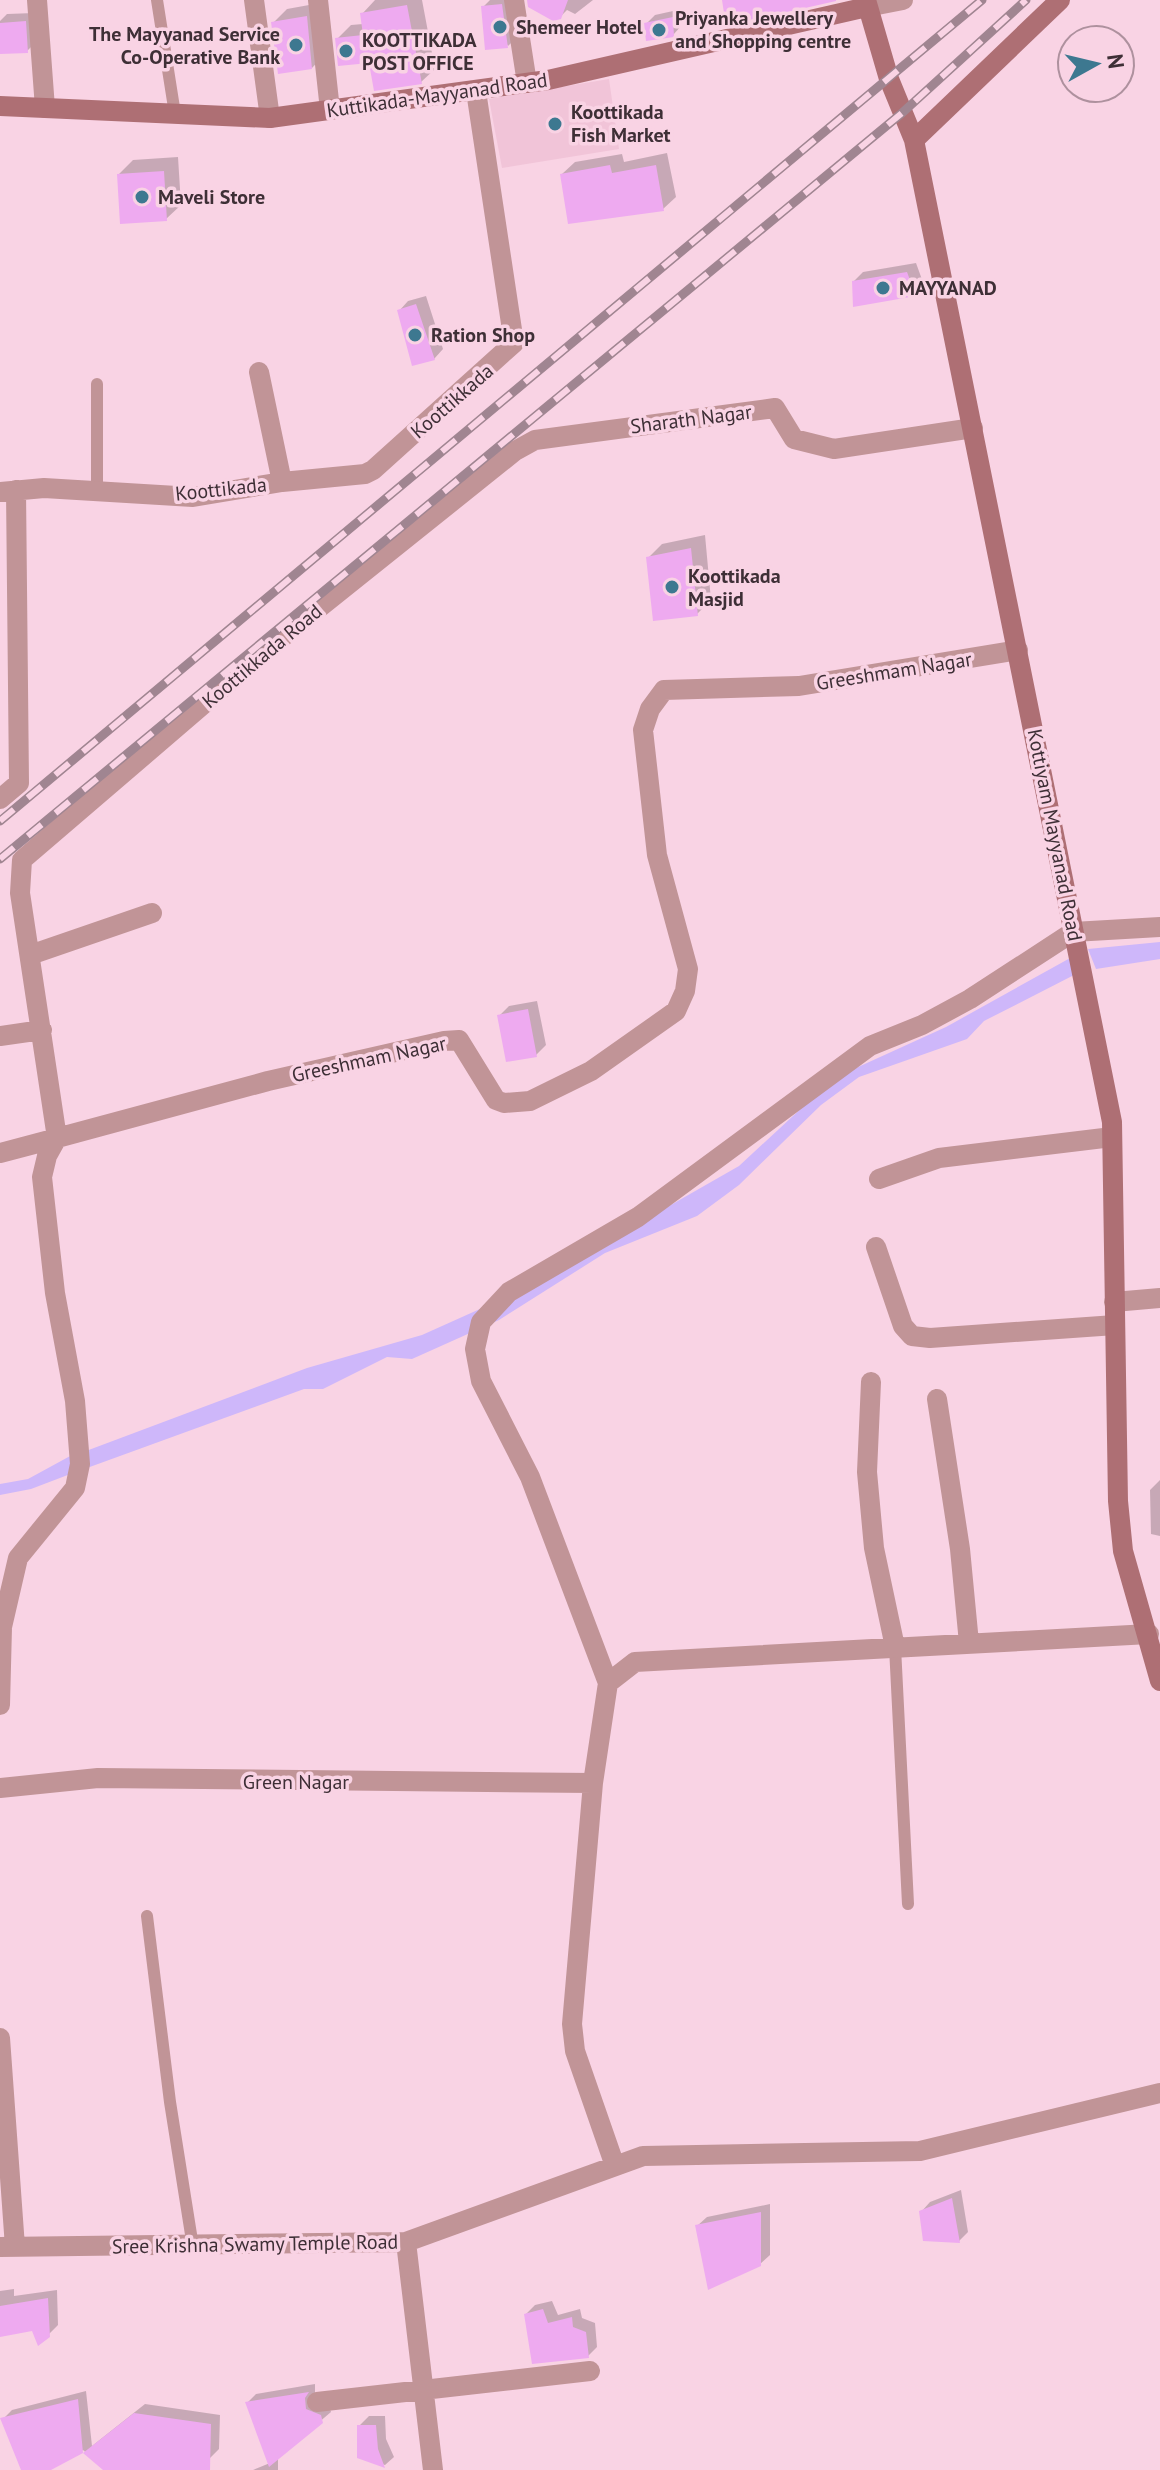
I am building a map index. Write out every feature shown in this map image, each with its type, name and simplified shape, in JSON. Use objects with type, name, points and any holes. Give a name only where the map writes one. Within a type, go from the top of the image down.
[{"type":"main road","points":[[914,140],[1060,0]]},
{"type":"main road","name":"Kuttikada-Mayyanad Road","points":[[0,106],[270,118],[527,83],[866,4]]},
{"type":"main road","name":"Kottiyam Mayyanad Road","points":[[866,4],[893,90],[914,140],[1073,932],[1089,996],[1112,1137],[1118,1501],[1123,1551],[1160,1681]]},
{"type":"street","points":[[37,0],[45,108]]},
{"type":"street","points":[[254,0],[270,118]]},
{"type":"street","points":[[318,0],[330,110]]},
{"type":"street","points":[[514,0],[527,83]]},
{"type":"street","points":[[866,4],[903,0]]},
{"type":"street","name":"Koottikkada","points":[[282,482],[365,474],[373,470],[514,343],[476,91]]},
{"type":"street","name":"Koottikada","points":[[8,491],[97,491],[193,497],[282,482],[259,372]]},
{"type":"street","name":"Sharath Nagar","points":[[535,440],[775,408],[794,439],[834,449],[973,428]]},
{"type":"street","name":"Koottikkada Road","points":[[30,955],[20,893],[22,860],[269,648],[515,451],[535,440]]},
{"type":"street","points":[[0,799],[19,783],[8,491]]},
{"type":"street","name":"Greeshmam Nagar","points":[[57,1138],[268,1081],[444,1041],[459,1040],[486,1090],[496,1100],[504,1103],[530,1101],[555,1091],[617,1055],[676,1011],[685,991],[688,969],[657,855],[643,730],[650,709],[664,690],[799,686],[1018,650]]},
{"type":"street","points":[[0,1705],[2,1627],[18,1558],[75,1488],[80,1464],[75,1401],[55,1293],[42,1177],[47,1156],[57,1138],[30,955],[152,913]]},
{"type":"street","points":[[615,2166],[572,2039],[572,2005],[593,1783],[608,1683],[530,1477],[481,1381],[475,1349],[481,1322],[509,1292],[638,1217],[870,1046],[922,1025],[970,999],[1073,932],[1160,927]]},
{"type":"street","points":[[0,1036],[42,1030]]},
{"type":"street","points":[[879,1179],[939,1158],[1112,1137]]},
{"type":"street","points":[[0,1153],[57,1138]]},
{"type":"street","points":[[876,1247],[903,1326],[912,1336],[930,1338],[1115,1325]]},
{"type":"street","points":[[1114,1302],[1160,1298]]},
{"type":"street","points":[[871,1382],[867,1472],[873,1533],[895,1647]]},
{"type":"street","points":[[937,1399],[960,1549],[969,1643]]},
{"type":"street","points":[[608,1683],[635,1662],[1149,1634]]},
{"type":"street","name":"Green Nagar","points":[[0,1788],[98,1778],[593,1783]]},
{"type":"street","points":[[0,2038],[7,2247]]},
{"type":"street","name":"Sree Krishna Swamy Temple Road","points":[[7,2247],[406,2242],[643,2156],[920,2151],[1160,2093]]},
{"type":"street","points":[[406,2242],[433,2470]]},
{"type":"street","points":[[317,2402],[590,2371]]},
{"type":"lane","points":[[157,0],[175,114]]},
{"type":"lane","points":[[97,384],[97,491]]},
{"type":"lane","points":[[895,1647],[908,1904]]},
{"type":"lane","points":[[147,1916],[170,2102],[193,2247]]},
{"type":"shaded area","name":"Koottikada Fish Market","points":[[609,79],[619,149],[502,168],[489,99]]},
{"type":"shaded area","points":[[1160,942],[1160,959],[1096,969],[1088,949]]},
{"type":"shaded area","points":[[1072,957],[1076,974],[984,1021],[967,1039],[859,1077],[821,1105],[739,1185],[697,1216],[605,1253],[499,1320],[412,1359],[387,1357],[323,1389],[304,1389],[87,1468],[86,1451],[307,1368],[422,1335],[522,1290],[739,1166],[834,1078],[946,1027]]},
{"type":"shaded area","points":[[72,1455],[73,1473],[31,1489],[0,1495],[0,1484],[28,1479]]},
{"type":"building","points":[[527,0],[568,0],[561,19],[553,21],[528,7]]},
{"type":"building","points":[[722,0],[836,0],[836,1],[726,26]]},
{"type":"building","name":"Shemeer Hotel","points":[[502,4],[508,48],[485,50],[481,6]]},
{"type":"building","points":[[407,5],[422,84],[374,91],[369,63],[338,66],[335,38],[363,35],[360,13]]},
{"type":"building","name":"The Mayyanad Service Co-Operative Bank","points":[[307,16],[312,69],[278,74],[271,22]]},
{"type":"building","name":"Priyanka Jewellery and Shopping centre","points":[[673,17],[674,37],[646,41],[644,23]]},
{"type":"building","points":[[26,21],[28,53],[0,54],[0,23]]},
{"type":"building","points":[[610,165],[612,173],[656,165],[664,211],[568,224],[560,174]]},
{"type":"building","name":"Maveli Store","points":[[164,171],[167,221],[120,224],[117,174]]},
{"type":"building","name":"MAYYANAD","points":[[907,272],[916,296],[853,307],[852,281]]},
{"type":"building","name":"Ration Shop","points":[[416,304],[435,360],[412,366],[397,310]]},
{"type":"building","name":"Koottikada Masjid","points":[[691,548],[698,616],[653,621],[646,557]]},
{"type":"building","points":[[528,1009],[537,1057],[506,1062],[497,1015]]},
{"type":"building","points":[[952,2198],[960,2243],[923,2241],[919,2211]]},
{"type":"building","points":[[761,2212],[761,2266],[708,2290],[695,2225]]},
{"type":"building","points":[[48,2298],[50,2337],[38,2346],[32,2331],[0,2337],[0,2306]]},
{"type":"building","points":[[543,2309],[548,2323],[572,2317],[573,2327],[586,2332],[589,2358],[532,2364],[524,2314]]},
{"type":"building","points":[[309,2392],[305,2398],[306,2409],[321,2415],[323,2423],[269,2467],[245,2402]]},
{"type":"building","points":[[78,2399],[83,2453],[51,2470],[21,2470],[0,2418]]},
{"type":"building","points":[[134,2413],[211,2424],[210,2470],[103,2470],[83,2453]]},
{"type":"building","points":[[357,2425],[376,2425],[378,2449],[385,2468],[357,2458]]},
{"type":"railway","points":[[0,821],[982,0]]},
{"type":"railway","points":[[0,859],[902,113],[1026,0]]},
{"type":"place","name":"Shemeer Hotel","points":[[500,27]]},
{"type":"place","name":"Priyanka Jewellery and Shopping centre","points":[[659,30]]},
{"type":"place","name":"The Mayyanad Service Co-Operative Bank","points":[[296,45]]},
{"type":"place","name":"KOOTTIKADA POST OFFICE","points":[[346,51]]},
{"type":"place","name":"Koottikada Fish Market","points":[[555,124]]},
{"type":"place","name":"Maveli Store","points":[[142,197]]},
{"type":"place","name":"MAYYANAD","points":[[883,288]]},
{"type":"place","name":"Ration Shop","points":[[415,335]]},
{"type":"place","name":"Koottikada Masjid","points":[[672,587]]}]
